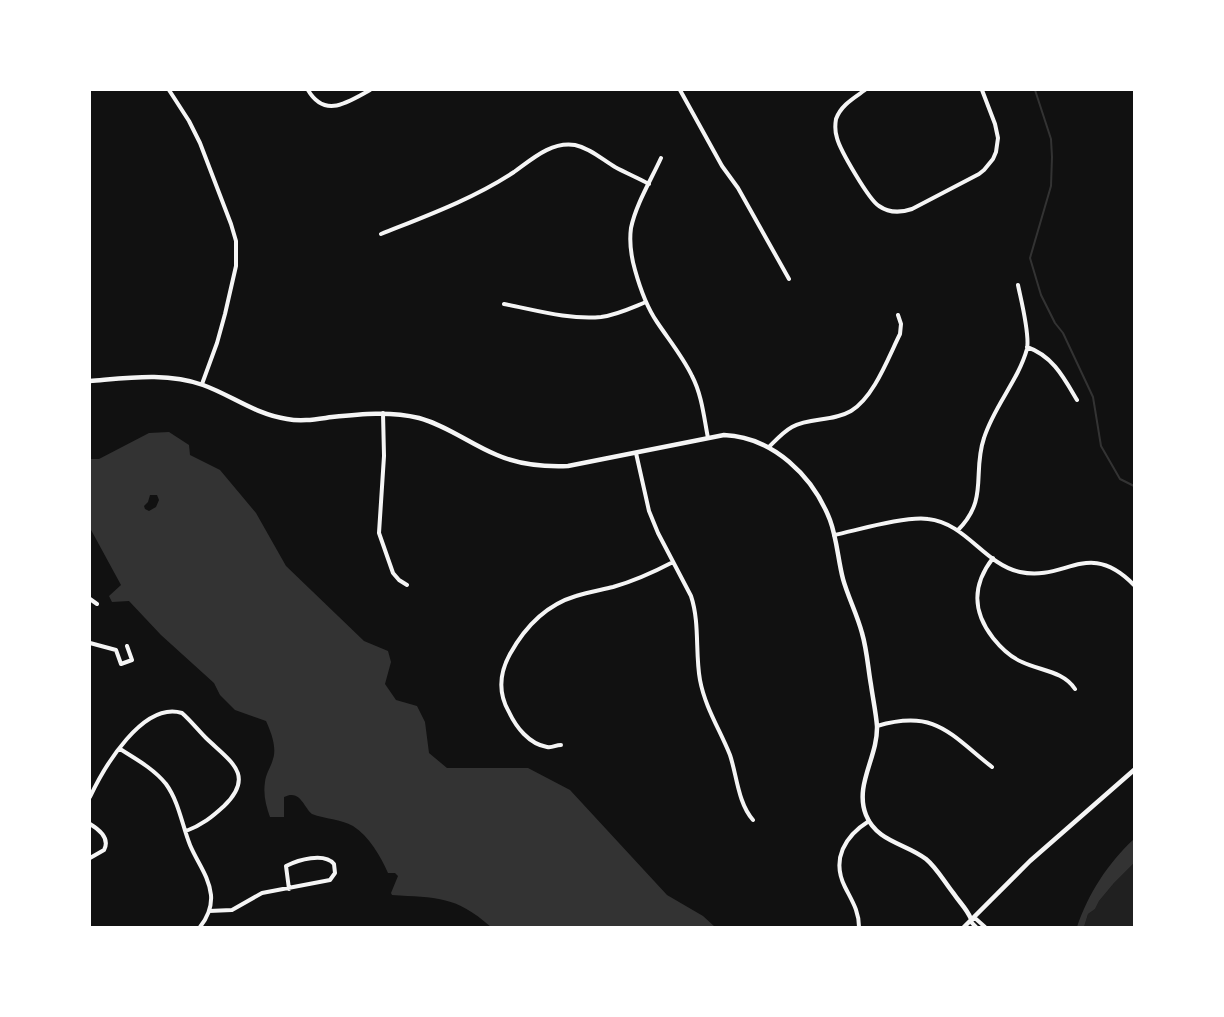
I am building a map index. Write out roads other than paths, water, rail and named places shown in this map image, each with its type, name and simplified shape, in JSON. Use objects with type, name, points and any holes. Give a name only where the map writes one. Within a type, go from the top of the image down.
[{"type":"street","points":[[169,90],[189,121],[200,143],[232,224],[236,241],[236,266],[225,314],[202,384]]},
{"type":"street","points":[[308,90],[320,104],[329,107],[340,105],[370,90]]},
{"type":"street","points":[[680,90],[722,166],[738,188],[789,279]]},
{"type":"street","points":[[865,90],[848,102],[841,110],[835,125],[837,139],[874,202],[888,211],[899,212],[912,209],[978,174],[990,164],[996,152],[998,138],[995,124],[982,90]]},
{"type":"street","points":[[380,234],[475,195],[501,181],[542,153],[562,145],[575,145],[586,149],[617,168],[649,184]]},
{"type":"street","points":[[661,158],[634,217],[630,241],[631,255],[646,302],[656,321],[693,377],[701,400],[708,438]]},
{"type":"street","points":[[958,530],[970,516],[976,502],[980,455],[984,436],[1019,368],[1027,347],[1026,323],[1018,285]]},
{"type":"street","points":[[504,304],[590,318],[618,313],[646,302]]},
{"type":"street","points":[[769,447],[793,426],[805,422],[839,417],[862,402],[870,392],[900,334],[901,324],[898,315]]},
{"type":"street","points":[[1027,347],[1046,356],[1055,364],[1077,400]]},
{"type":"street","points":[[90,381],[158,377],[180,379],[202,384],[265,413],[286,419],[307,420],[383,413],[407,416],[433,422],[454,431],[498,456],[531,466],[568,466],[724,435],[738,436],[769,447],[789,461],[812,487],[825,510],[834,535],[844,580],[863,634],[876,726],[875,750],[862,792],[864,807],[869,821],[885,838],[915,851],[927,860],[964,906],[976,927]]},
{"type":"street","points":[[383,413],[384,456],[379,533],[393,573],[407,585]]},
{"type":"street","points":[[636,453],[649,511],[658,533],[691,596],[695,608],[698,666],[704,695],[730,757],[744,808],[752,820]]},
{"type":"street","points":[[834,535],[918,518],[938,521],[958,530],[1010,569],[1030,573],[1045,572],[1096,562],[1117,570],[1134,585]]},
{"type":"street","points":[[993,558],[982,575],[977,593],[979,612],[987,630],[998,645],[1011,656],[1022,662],[1063,676],[1070,681],[1075,689]]},
{"type":"street","points":[[561,745],[547,747],[530,739],[517,726],[505,706],[501,690],[502,675],[516,642],[536,619],[560,602],[631,582],[673,562]]},
{"type":"street","points":[[90,599],[97,604]]},
{"type":"street","points":[[90,643],[116,650],[121,664],[132,660],[128,646]]},
{"type":"street","points":[[90,797],[95,785],[131,733],[164,712],[174,711],[182,713],[230,760],[239,778],[236,793],[207,821],[186,831]]},
{"type":"street","points":[[876,726],[909,719],[929,722],[942,728],[992,767]]},
{"type":"street","points":[[120,749],[153,771],[166,784],[176,802],[191,846],[209,884],[211,897],[209,911],[200,927]]},
{"type":"street","points":[[964,927],[1030,861],[1134,770]]},
{"type":"street","points":[[859,927],[858,910],[842,879],[840,858],[843,847],[850,836],[869,821]]},
{"type":"street","points":[[90,824],[104,836],[107,843],[104,850],[90,858]]},
{"type":"street","points":[[209,911],[232,910],[262,893],[289,888],[330,880],[335,873],[334,864],[328,859],[320,858],[295,862],[286,866],[289,888]]},
{"type":"street","points":[[971,919],[976,919],[985,927]]},
{"type":"waterway","points":[[1035,90],[1051,139],[1052,157],[1051,186],[1030,258],[1041,295],[1055,323],[1063,333],[1093,397],[1101,446],[1120,479],[1134,486]]}]
